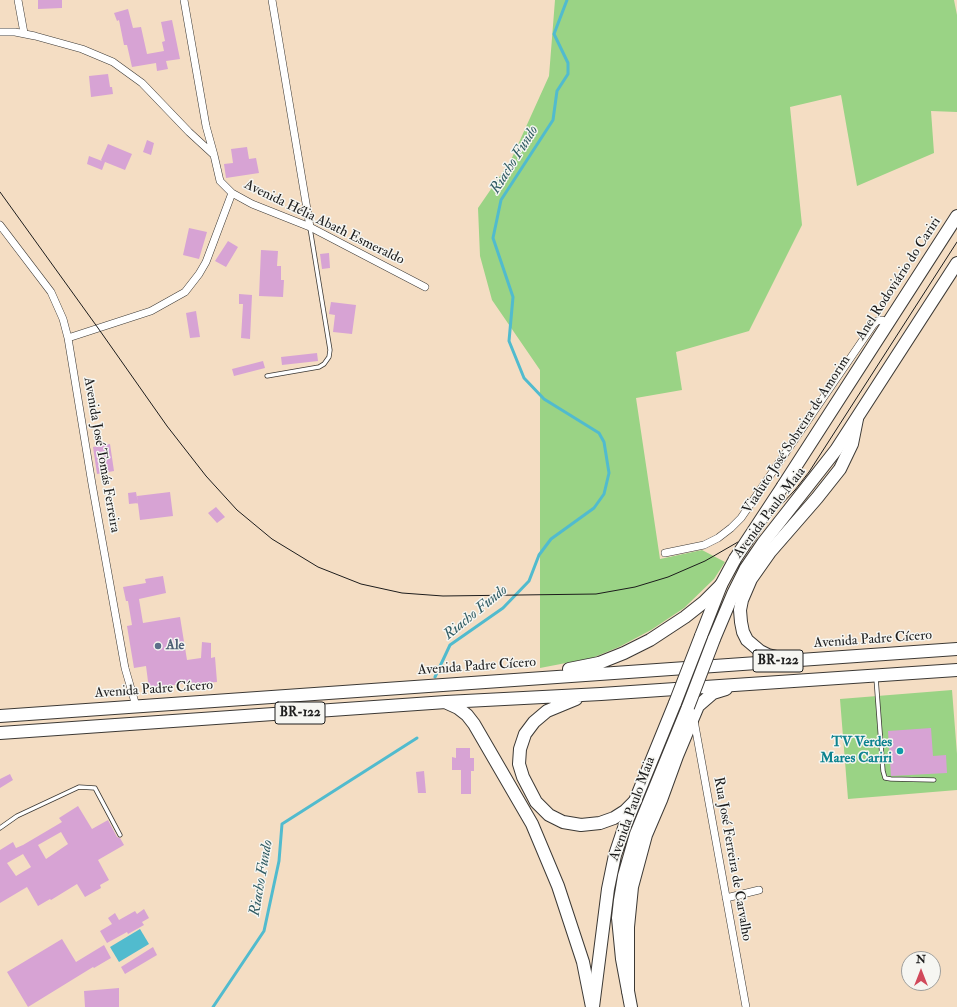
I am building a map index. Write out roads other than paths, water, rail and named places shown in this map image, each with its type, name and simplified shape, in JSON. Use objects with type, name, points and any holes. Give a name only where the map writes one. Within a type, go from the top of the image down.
[{"type":"main road","name":"Anel Rodoviário do Cariri","points":[[865,357],[957,216]]},
{"type":"main road","name":"Avenida Paulo Maia","points":[[628,991],[622,959],[618,918],[624,876],[636,834],[691,712],[714,639],[733,594],[746,568],[763,544],[836,450],[857,419],[957,263]]},
{"type":"main road","name":"Viaduto José Sobreira de Amorim","points":[[592,1007],[608,889],[615,855],[624,828],[676,703],[721,585],[735,559],[865,357]]},
{"type":"main road","points":[[790,661],[768,655],[760,651],[747,640],[743,632],[741,622],[740,610],[742,600],[751,579],[770,552],[818,498],[840,469],[852,444],[857,419]]},
{"type":"main road","points":[[530,679],[542,672],[578,668],[599,663],[624,653],[650,640],[685,617],[704,602],[721,585]]},
{"type":"main road","name":"Avenida Padre Cícero","points":[[0,716],[957,649]]},
{"type":"main road","name":"BR-122","points":[[0,734],[446,702],[601,694],[957,670]]},
{"type":"main road","points":[[630,1007],[628,991],[628,927],[633,880],[646,835],[691,712],[713,693],[740,684]]},
{"type":"main road","points":[[601,694],[570,701],[547,711],[534,722],[525,734],[520,749],[519,764],[522,777],[536,802],[549,815],[563,822],[581,825],[600,823],[614,818],[625,811],[636,800]]},
{"type":"main road","points":[[446,702],[458,708],[467,715],[474,724],[532,824],[558,886],[583,962],[592,1007]]},
{"type":"street","points":[[18,0],[24,34]]},
{"type":"street","name":"Avenida Hélia Abath Esmeraldo","points":[[184,0],[206,126],[220,180],[232,193],[252,204],[310,227],[425,287]]},
{"type":"street","points":[[272,0],[310,227]]},
{"type":"street","points":[[0,32],[15,32],[82,49],[113,62],[142,83],[189,132],[214,155]]},
{"type":"street","name":"Avenida Hélia Abath Esmeraldo","points":[[68,338],[151,311],[185,292],[206,262],[232,193]]},
{"type":"street","name":"Avenida José Tomás Ferreira","points":[[0,225],[51,292],[58,306],[68,338],[115,614],[125,668],[136,706]]},
{"type":"street","name":"Avenida Paulo Maia","points":[[664,553],[704,545],[718,538],[741,518],[873,325],[877,321],[882,320],[888,322]]},
{"type":"street","name":"Rua José Ferreira de Carvalho","points":[[691,712],[746,1007]]},
{"type":"street","points":[[726,898],[759,890]]},
{"type":"lane","points":[[267,376],[319,367],[329,358],[330,350],[310,227]]},
{"type":"lane","points":[[876,675],[883,771],[885,778],[934,780]]},
{"type":"lane","points":[[0,828],[17,816],[79,786],[94,788],[120,835]]},
{"type":"water","points":[[140,929],[149,944],[119,962],[110,947]]},
{"type":"waterway","name":"Riacho Fundo","points":[[435,677],[450,645],[503,608],[529,581],[539,555],[551,539],[594,508],[604,494],[609,473],[604,442],[599,433],[544,399],[524,378],[509,341],[513,297],[493,238],[501,200],[553,120],[557,91],[568,74],[568,63],[554,34],[567,0]]},
{"type":"waterway","name":"Riacho Fundo","points":[[213,1007],[264,931],[279,861],[282,824],[417,738]]},
{"type":"tram line","points":[[0,192],[167,426],[206,476],[237,510],[272,539],[318,567],[361,584],[402,593],[443,596],[596,594],[635,587],[668,577],[705,561],[738,542]]},
{"type":"tram line","points":[[778,508],[809,472],[957,242]]},
{"type":"place","name":"Ale","points":[[158,646]]},
{"type":"place","name":"TV Verdes Mares Cariri","points":[[900,751]]}]
